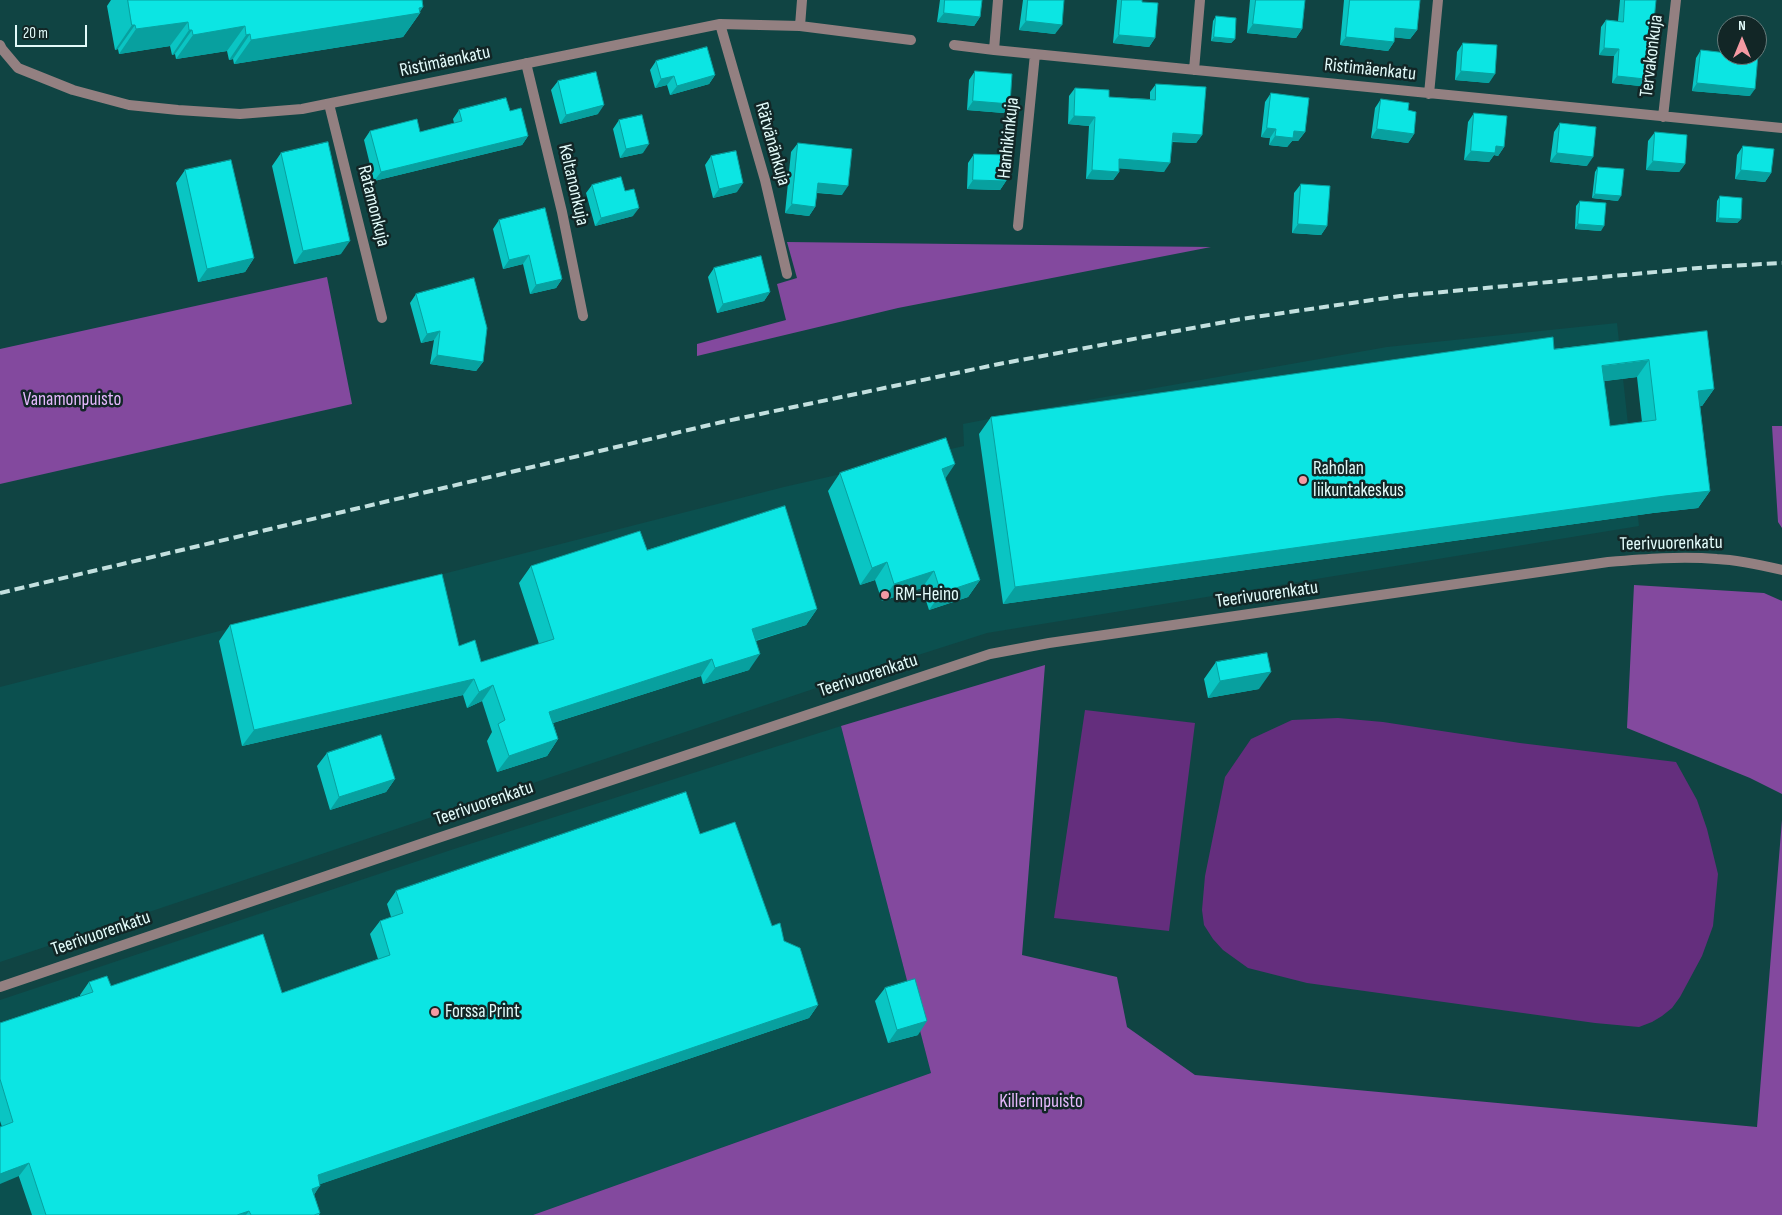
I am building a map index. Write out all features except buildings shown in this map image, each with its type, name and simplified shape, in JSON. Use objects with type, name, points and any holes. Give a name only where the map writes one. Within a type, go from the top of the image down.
[{"type":"street","points":[[800,26],[802,0]]},
{"type":"street","points":[[994,50],[998,0]]},
{"type":"street","points":[[1194,70],[1200,0]]},
{"type":"street","points":[[1428,94],[1438,0]]},
{"type":"street","name":"Tervakonkuja","points":[[1663,117],[1676,0]]},
{"type":"street","name":"Ristimäenkatu","points":[[0,45],[2,50],[18,68],[73,90],[128,105],[240,114],[302,109],[329,104],[720,24],[800,26],[911,40]]},
{"type":"street","name":"Rätvänänkuja","points":[[720,24],[765,180],[787,274]]},
{"type":"street","name":"Ristimäenkatu","points":[[954,45],[1782,128]]},
{"type":"street","name":"Hanhikinkuja","points":[[1018,226],[1035,54]]},
{"type":"street","name":"Keltanonkuja","points":[[526,63],[562,212],[583,316]]},
{"type":"street","name":"Ratamonkuja","points":[[329,104],[382,318]]},
{"type":"street","name":"Teerivuorenkatu","points":[[0,987],[426,842],[990,654],[1048,643],[1608,562],[1680,558],[1718,559],[1752,563],[1782,570]]},
{"type":"shaded area","points":[[1617,323],[1639,526],[987,633],[846,678],[0,962],[0,687],[784,487],[964,446],[963,424],[1387,347]]},
{"type":"shaded area","points":[[1085,710],[1195,723],[1169,931],[1054,918]]},
{"type":"shaded area","points":[[1338,718],[1383,722],[1520,743],[1676,762],[1697,800],[1707,829],[1718,874],[1713,926],[1702,956],[1672,1008],[1652,1022],[1639,1027],[1595,1023],[1307,983],[1248,968],[1223,950],[1204,925],[1202,910],[1205,876],[1225,777],[1251,739],[1292,720]]},
{"type":"shaded area","points":[[841,726],[931,1073],[533,1215],[0,1215],[0,1000],[454,849]]},
{"type":"green space","points":[[787,242],[1211,247],[898,308],[697,356],[697,344],[786,320],[777,284],[797,278]]},
{"type":"green space","name":"Vanamonpuisto","points":[[327,277],[352,404],[0,484],[0,349]]},
{"type":"green space","points":[[1772,426],[1782,426],[1782,528],[1778,522]]},
{"type":"green space","points":[[1634,585],[1764,593],[1782,601],[1782,794],[1750,778],[1627,728]]},
{"type":"green space","name":"Killerinpuisto","points":[[1045,665],[1022,955],[1117,977],[1127,1027],[1195,1075],[1757,1127],[1782,820],[1782,1215],[533,1215],[931,1073],[841,726]]},
{"type":"railway","points":[[0,593],[722,422],[999,364],[1241,319],[1400,296],[1709,267],[1782,263]]},
{"type":"place","name":"Raholan liikuntakeskus","points":[[1303,480]]},
{"type":"place","name":"RM-Heino","points":[[885,595]]},
{"type":"place","name":"Forssa Print","points":[[435,1012]]}]
